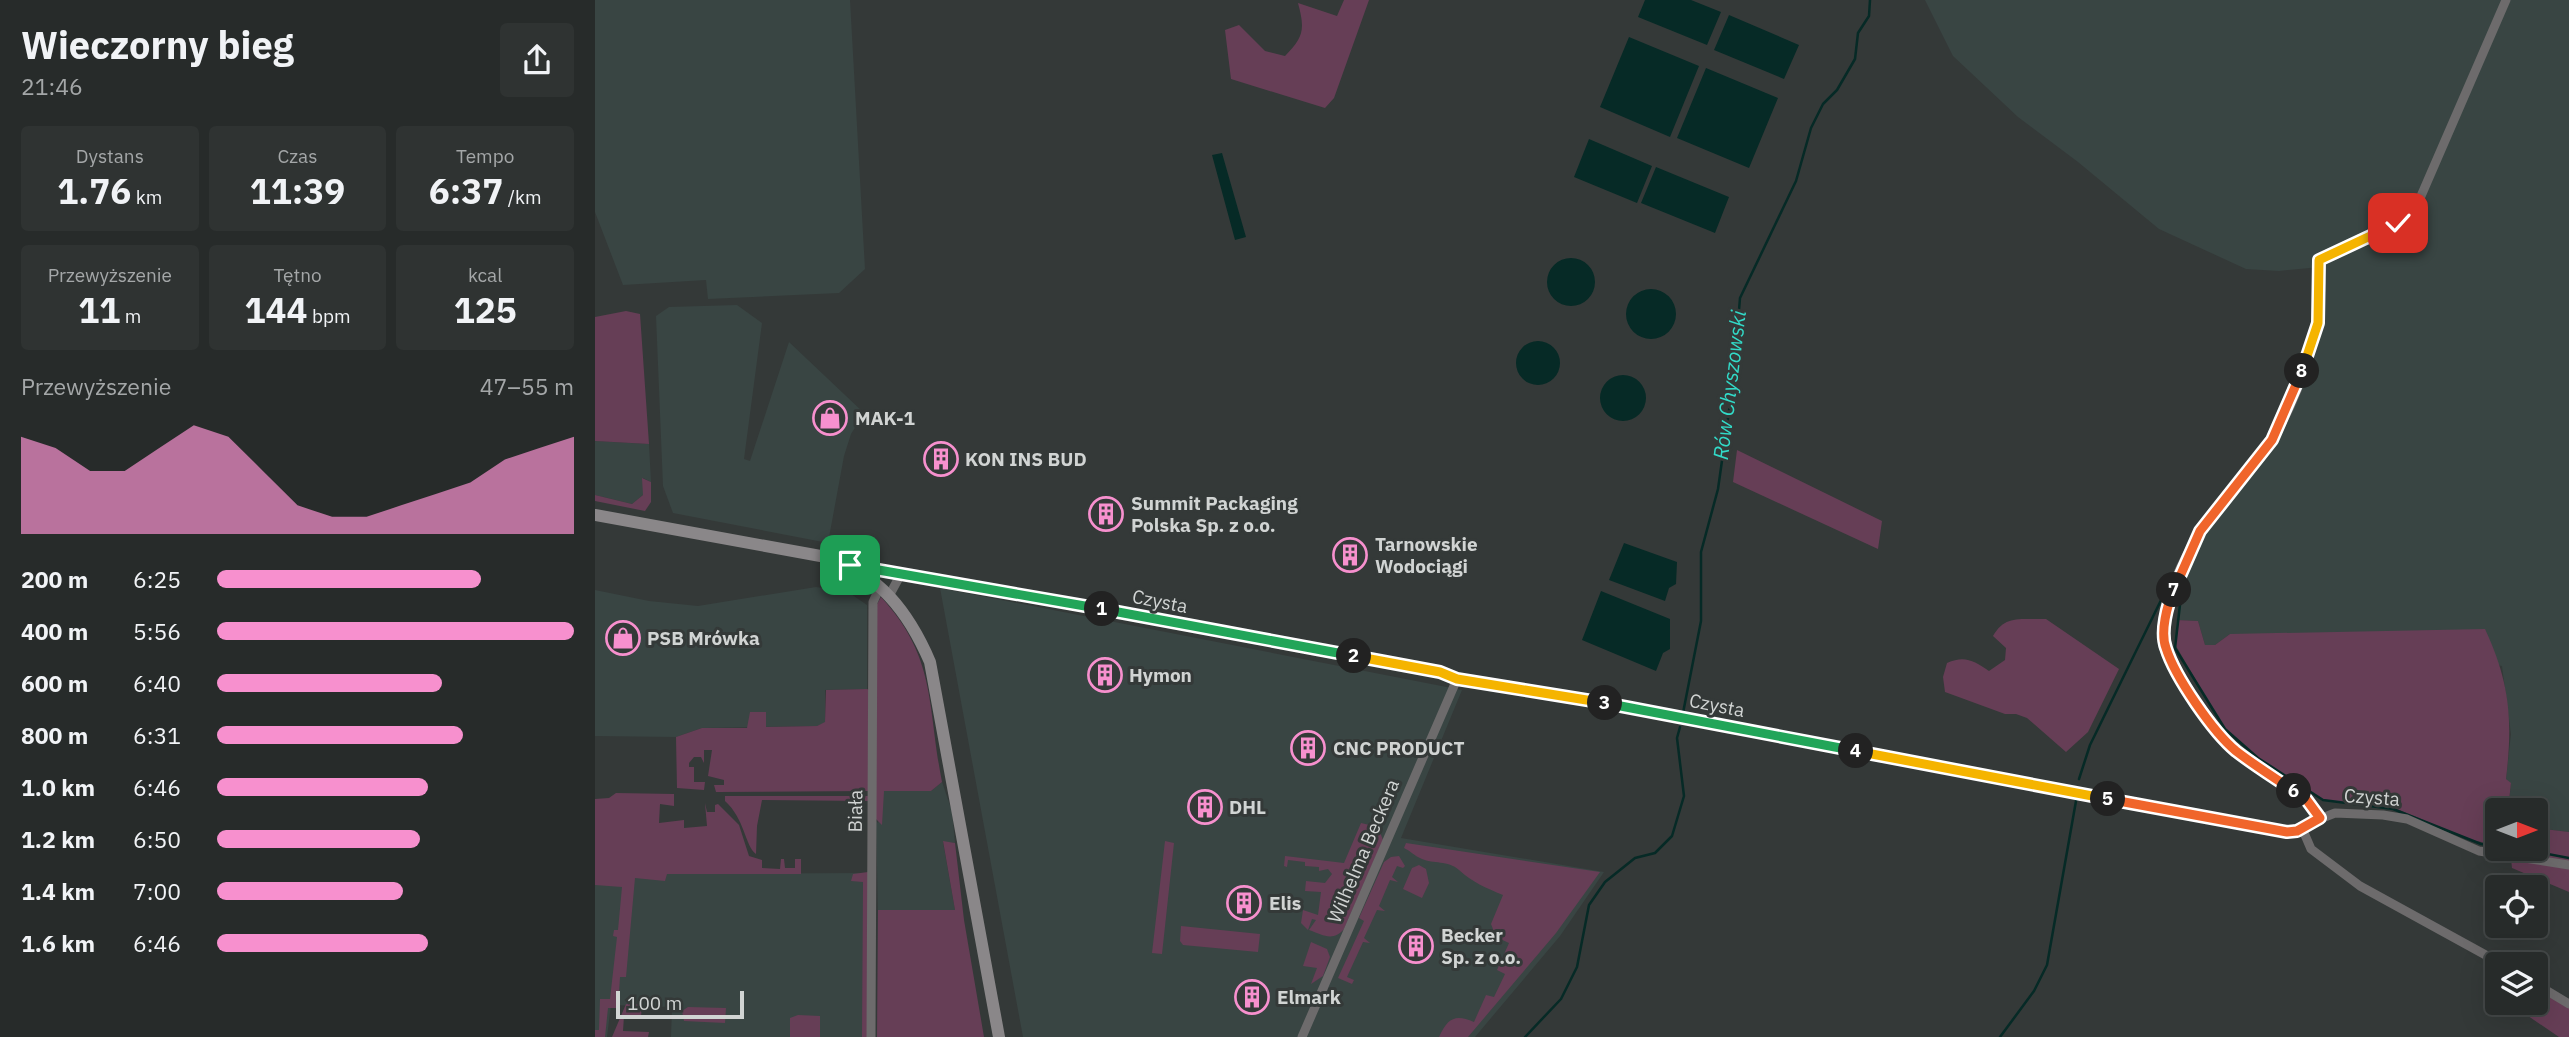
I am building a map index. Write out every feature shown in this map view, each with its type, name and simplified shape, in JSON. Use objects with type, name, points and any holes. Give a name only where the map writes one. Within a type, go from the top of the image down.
[{"type":"main road","name":"Czysta","points":[[595,515],[850,565],[885,591],[908,619],[930,662],[995,1015],[1002,1037]]},
{"type":"street","points":[[2320,818],[2306,799],[2235,750],[2213,729],[2165,646],[2167,606],[2200,531],[2272,440],[2284,416],[2318,323],[2319,260],[2398,223],[2418,203],[2506,0]]},
{"type":"street","name":"Czysta","points":[[850,565],[902,572],[1440,672],[1457,679],[1521,688],[2287,832],[2335,813],[2407,819],[2479,851],[2569,865]]},
{"type":"street","name":"Biała","points":[[871,1037],[873,602],[902,572]]},
{"type":"street","name":"Wilhelma Beckera","points":[[1302,1037],[1457,679]]},
{"type":"street","points":[[2302,828],[2311,849],[2360,886],[2485,955]]},
{"type":"street","points":[[2548,991],[2569,1004]]},
{"type":"street","points":[[992,1037],[995,1015]]},
{"type":"shaded area","points":[[595,0],[850,0],[865,269],[839,293],[708,299],[706,280],[623,285],[595,212]]},
{"type":"shaded area","points":[[1344,0],[1369,0],[1334,98],[1325,108],[1231,79],[1225,30],[1239,25],[1265,51],[1285,56],[1301,32],[1302,20],[1298,3],[1337,16]]},
{"type":"shaded area","points":[[1645,0],[1691,0],[1721,12],[1707,45],[1638,17]]},
{"type":"shaded area","points":[[1925,0],[2569,0],[2569,832],[2548,829],[2548,798],[2509,798],[2511,784],[2506,779],[2511,734],[2502,666],[2327,634],[2230,634],[2215,645],[2205,645],[2198,621],[2177,620],[2181,596],[2177,581],[2189,550],[2284,416],[2317,323],[2320,267],[2279,271],[2246,269],[2159,229],[2018,117],[1953,56]]},
{"type":"shaded area","points":[[1729,15],[1799,45],[1784,79],[1714,50]]},
{"type":"shaded area","points":[[1629,37],[1699,66],[1670,137],[1600,107]]},
{"type":"shaded area","points":[[1706,68],[1778,98],[1749,168],[1677,138]]},
{"type":"shaded area","points":[[1589,139],[1652,166],[1637,203],[1574,177]]},
{"type":"shaded area","points":[[1222,153],[1246,237],[1235,240],[1212,155]]},
{"type":"shaded area","points":[[1656,167],[1729,197],[1715,233],[1641,203]]},
{"type":"shaded area","points":[[1571,258],[1588,265],[1595,282],[1588,299],[1571,306],[1554,299],[1547,282],[1554,265]]},
{"type":"shaded area","points":[[1651,289],[1669,296],[1676,314],[1669,332],[1651,339],[1633,332],[1626,314],[1633,296]]},
{"type":"shaded area","points":[[737,305],[762,323],[744,459],[750,461],[789,342],[864,413],[851,434],[844,456],[828,543],[673,513],[663,486],[656,316],[669,307]]},
{"type":"shaded area","points":[[626,311],[640,314],[649,444],[595,441],[595,317]]},
{"type":"shaded area","points":[[1538,341],[1554,347],[1560,363],[1554,379],[1538,385],[1522,379],[1516,363],[1522,347]]},
{"type":"shaded area","points":[[1623,375],[1632,376],[1639,382],[1645,389],[1645,407],[1639,414],[1632,420],[1623,421],[1614,420],[1607,414],[1601,407],[1600,398],[1601,389],[1607,382],[1614,376]]},
{"type":"shaded area","points":[[595,441],[649,444],[651,482],[643,478],[643,495],[632,504],[595,495]]},
{"type":"shaded area","points":[[1737,450],[1882,521],[1878,549],[1733,482]]},
{"type":"shaded area","points":[[642,478],[651,482],[651,502],[645,511],[595,501],[595,495],[632,504],[643,495]]},
{"type":"shaded area","points":[[1624,543],[1677,562],[1676,584],[1669,588],[1665,601],[1609,580]]},
{"type":"shaded area","points":[[816,587],[848,592],[867,605],[867,689],[825,690],[825,723],[817,726],[702,728],[676,737],[595,736],[595,590],[649,601],[698,606]]},
{"type":"shaded area","points":[[940,588],[1462,690],[1401,838],[1604,872],[1560,936],[1475,1037],[1023,1037]]},
{"type":"shaded area","points":[[1601,591],[1670,619],[1670,649],[1663,653],[1656,671],[1582,640]]},
{"type":"shaded area","points":[[881,597],[899,619],[921,662],[931,706],[942,782],[931,791],[884,791],[882,825],[875,818],[876,606]]},
{"type":"shaded area","points":[[2019,619],[2046,619],[2119,669],[2088,732],[2066,752],[2027,718],[2005,714],[1945,692],[1943,677],[1947,663],[1959,659],[1969,660],[1989,671],[2005,660],[2006,648],[1993,636],[2001,626]]},
{"type":"shaded area","points":[[2177,620],[2198,621],[2205,645],[2215,645],[2230,634],[2485,629],[2500,667],[2507,702],[2509,738],[2506,779],[2511,783],[2509,798],[2485,798],[2485,843],[2471,840],[2397,809],[2326,801],[2259,759],[2225,730],[2176,646]]},
{"type":"shaded area","points":[[826,690],[872,691],[868,791],[716,792],[714,785],[724,785],[724,780],[708,776],[712,750],[704,750],[704,763],[701,757],[694,757],[689,763],[689,767],[694,767],[694,782],[705,782],[704,790],[677,788],[676,737],[702,728],[747,728],[750,712],[766,712],[766,727],[817,726],[825,722]]},
{"type":"shaded area","points":[[942,782],[952,811],[955,843],[943,842],[955,910],[878,910],[876,821],[878,823],[883,791],[931,791]]},
{"type":"shaded area","points":[[616,793],[674,794],[674,806],[660,804],[659,823],[684,820],[684,828],[707,826],[705,803],[707,812],[715,812],[715,805],[718,804],[739,825],[749,856],[762,860],[762,868],[780,869],[781,859],[784,859],[785,868],[795,868],[795,859],[801,859],[801,874],[667,874],[665,881],[635,878],[626,977],[620,977],[618,1008],[608,1008],[605,1037],[595,1037],[595,1030],[599,1030],[600,999],[610,999],[617,937],[613,936],[614,930],[618,930],[622,887],[595,885],[595,799],[609,798]]},
{"type":"shaded area","points":[[725,796],[868,796],[868,801],[762,800],[756,854],[749,845],[737,816],[725,801]]},
{"type":"shaded area","points":[[1361,823],[1378,827],[1383,840],[1344,929],[1336,935],[1323,935],[1309,930],[1316,920],[1312,919],[1308,930],[1301,923],[1303,910],[1318,915],[1321,892],[1305,891],[1306,881],[1325,883],[1332,874],[1328,869],[1319,871],[1319,867],[1305,866],[1305,862],[1288,860],[1287,867],[1284,866],[1285,856],[1344,863]]},
{"type":"shaded area","points":[[2548,829],[2569,832],[2569,892],[2548,883],[2548,875],[2529,875],[2512,868],[2511,861],[2548,861]]},
{"type":"shaded area","points":[[943,841],[955,843],[964,920],[984,1037],[877,1037],[878,910],[955,910]]},
{"type":"shaded area","points":[[1165,841],[1174,843],[1162,954],[1152,953]]},
{"type":"shaded area","points":[[1406,843],[1600,872],[1556,933],[1468,1037],[1439,1037],[1453,1019],[1462,1018],[1474,1022],[1486,995],[1494,997],[1505,974],[1497,970],[1509,943],[1496,937],[1491,924],[1503,895],[1474,881],[1455,867],[1419,858],[1404,848]]},
{"type":"shaded area","points":[[1399,856],[1405,866],[1397,866],[1392,877],[1398,882],[1390,880],[1379,906],[1385,911],[1377,910],[1364,938],[1370,943],[1363,942],[1347,977],[1354,980],[1352,984],[1338,978],[1364,921],[1359,918],[1384,862]]},
{"type":"shaded area","points":[[1419,865],[1426,869],[1429,883],[1422,898],[1403,889],[1412,868]]},
{"type":"shaded area","points":[[868,872],[868,1037],[862,1037],[863,882],[851,881],[853,874]]},
{"type":"shaded area","points":[[872,873],[871,1037],[671,1037],[672,1007],[611,1005],[607,1037],[595,1037],[595,874]]},
{"type":"shaded area","points":[[1181,926],[1260,934],[1258,952],[1183,945],[1180,941]]},
{"type":"shaded area","points":[[1311,942],[1327,949],[1330,957],[1323,976],[1311,984],[1317,968],[1303,966]]},
{"type":"shaded area","points":[[2548,991],[2569,1004],[2569,1037],[2559,1037],[2527,1015],[2548,1015]]},
{"type":"shaded area","points":[[626,1004],[642,1004],[641,1017],[624,1016],[623,1031],[649,1032],[648,1037],[612,1037]]},
{"type":"shaded area","points":[[688,1007],[726,1008],[725,1023],[684,1021],[682,1011]]},
{"type":"shaded area","points":[[798,1015],[820,1016],[820,1037],[790,1037],[790,1018]]},
{"type":"waterway","name":"Rów Chyszowski","points":[[1683,713],[1701,621],[1701,552],[1718,489],[1733,383],[1740,298],[1796,181],[1811,128],[1823,104],[1837,90],[1855,59],[1858,33],[1869,16],[1870,0]]},
{"type":"waterway","points":[[2079,779],[2090,745],[2166,590]]},
{"type":"waterway","points":[[2181,596],[2175,648],[2225,729],[2258,758],[2323,800],[2393,809],[2485,844]]},
{"type":"waterway","name":"Rów Chyszowski","points":[[1525,1037],[1561,999],[1577,967],[1589,905],[1605,882],[1635,858],[1655,853],[1672,836],[1684,796],[1677,738],[1680,727]]},
{"type":"waterway","points":[[2000,1037],[2034,991],[2047,965],[2076,801]]},
{"type":"waterway","points":[[2548,854],[2569,858]]},
{"type":"place","name":"MAK-1","points":[[830,418]]},
{"type":"place","name":"KON INS BUD","points":[[941,459]]},
{"type":"place","name":"Summit Packaging Polska Sp. z o.o.","points":[[1106,514]]},
{"type":"place","name":"Tarnowskie Wodociągi","points":[[1350,555]]},
{"type":"place","name":"PSB Mrówka","points":[[623,638]]},
{"type":"place","name":"Hymon","points":[[1105,675]]},
{"type":"place","name":"CNC PRODUCT","points":[[1308,748]]},
{"type":"place","name":"DHL","points":[[1205,807]]},
{"type":"place","name":"Elis","points":[[1244,903]]},
{"type":"place","name":"Becker Sp. z o.o.","points":[[1416,946]]},
{"type":"place","name":"Elmark","points":[[1252,997]]},
{"type":"route","points":[[850,565],[994,589],[1440,672],[1457,679],[1507,685],[2287,832],[2297,831],[2320,818],[2306,799],[2235,750],[2213,729],[2165,646],[2167,606],[2189,550],[2200,531],[2272,440],[2284,416],[2318,323],[2319,260],[2398,223]]}]
